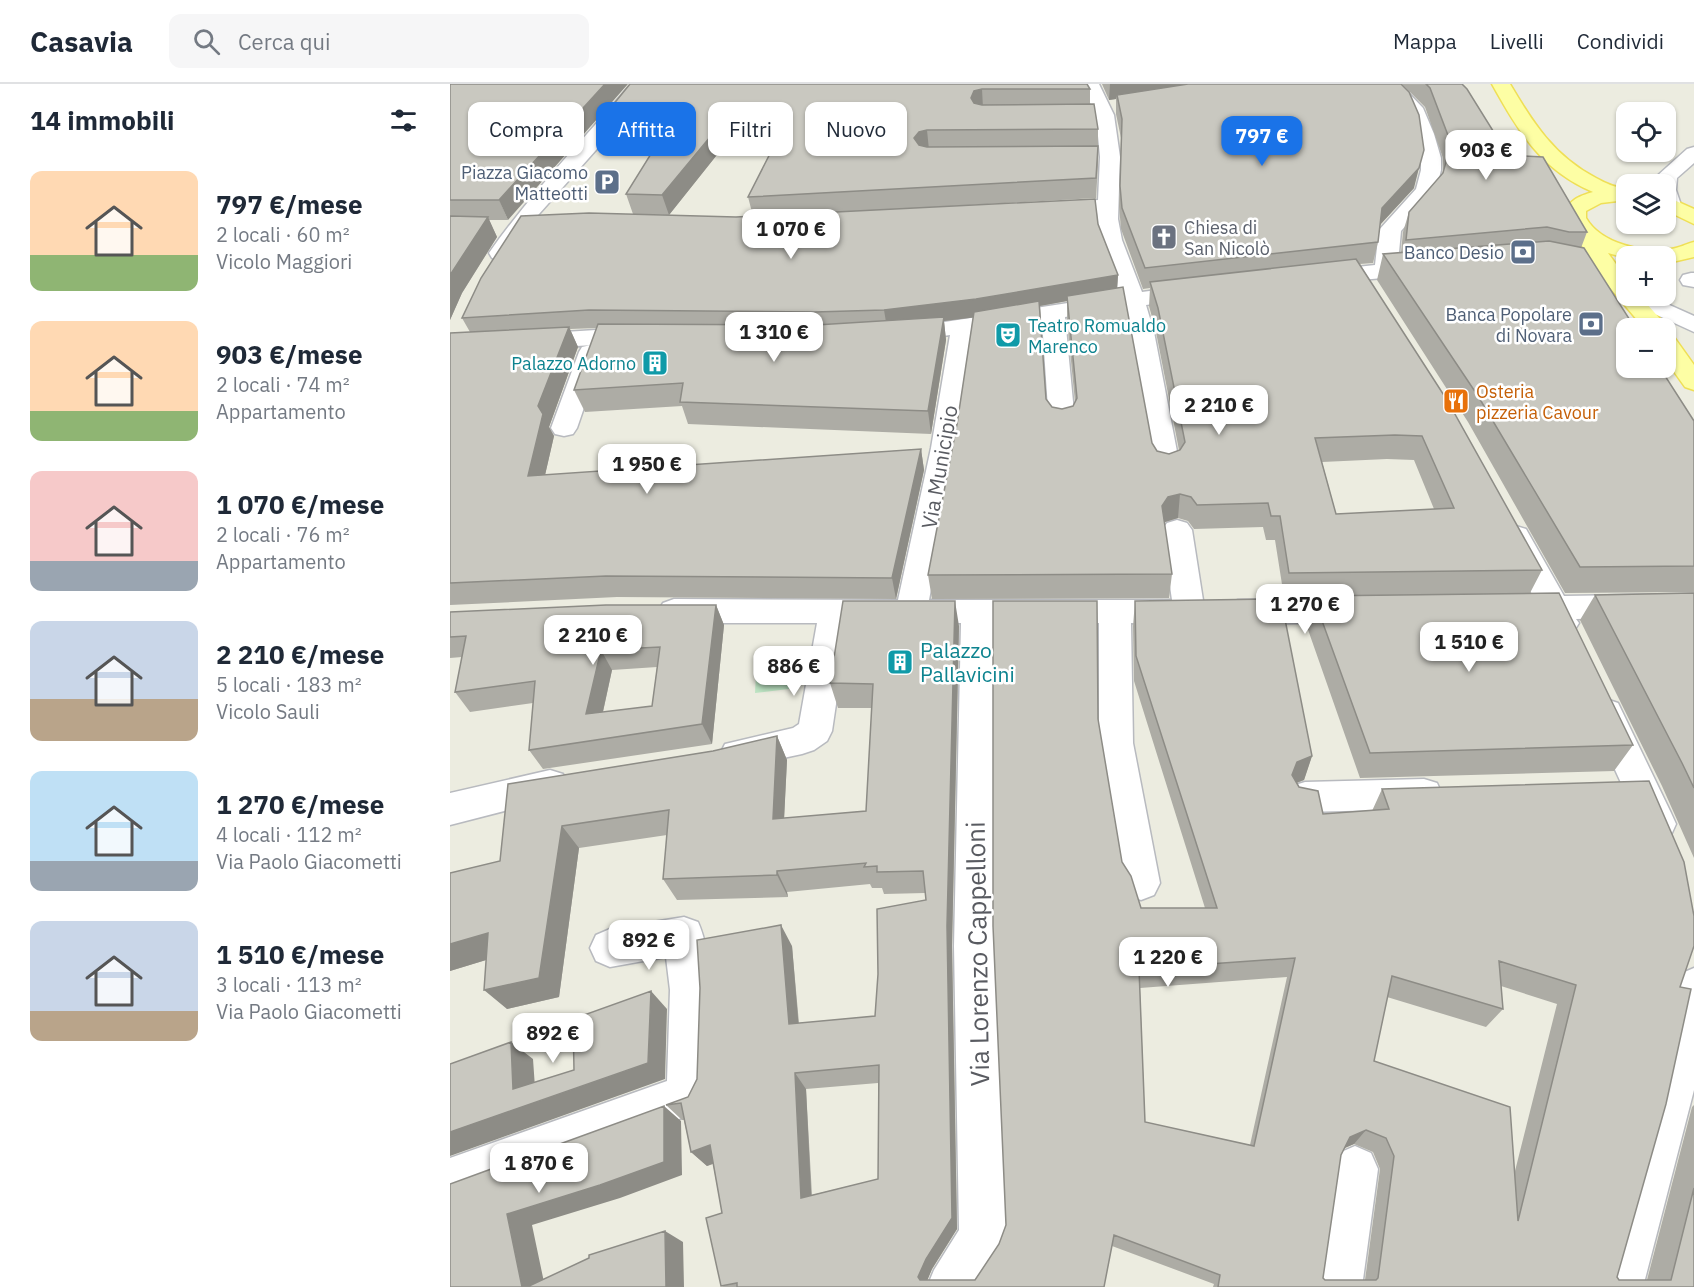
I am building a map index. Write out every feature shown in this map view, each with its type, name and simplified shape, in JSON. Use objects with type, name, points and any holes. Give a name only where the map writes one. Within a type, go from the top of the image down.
[{"type":"main road","points":[[1502,84],[1522,120],[1545,153],[1559,166],[1592,186],[1616,193]]},
{"type":"main road","points":[[1522,120],[1529,142],[1605,267],[1616,280]]},
{"type":"main road","points":[[1616,194],[1595,197],[1580,204],[1576,211],[1578,223],[1589,235],[1616,249]]},
{"type":"main road","points":[[1676,208],[1694,218]]},
{"type":"main road","points":[[1676,252],[1694,249]]},
{"type":"main road","points":[[1676,265],[1693,273]]},
{"type":"main road","points":[[1676,357],[1694,382]]},
{"type":"street","points":[[487,275],[510,226],[589,146],[640,84]]},
{"type":"street","points":[[1090,84],[1103,111],[1102,157],[1111,240],[1133,299],[1166,467]]},
{"type":"street","points":[[1386,270],[1390,230],[1426,191],[1431,170],[1431,158],[1425,134],[1414,108],[1390,84]]},
{"type":"street","points":[[1669,174],[1694,153]]},
{"type":"street","points":[[1033,211],[1107,206]]},
{"type":"street","points":[[510,226],[544,220]]},
{"type":"street","points":[[1299,280],[1365,283],[1386,270],[1445,265]]},
{"type":"street","points":[[878,337],[963,327],[1133,299],[1216,289]]},
{"type":"street","points":[[1053,312],[1062,423]]},
{"type":"street","points":[[1655,314],[1694,325]]},
{"type":"street","name":"Via Municipio","points":[[912,607],[944,448],[963,327]]},
{"type":"street","points":[[564,428],[596,336]]},
{"type":"street","points":[[455,338],[667,337]]},
{"type":"street","points":[[1502,510],[1576,649]]},
{"type":"street","points":[[1177,530],[1189,612]]},
{"type":"street","points":[[1496,608],[1694,605]]},
{"type":"street","points":[[651,611],[1115,613],[1378,610]]},
{"type":"street","points":[[713,759],[802,740],[815,731],[834,612]]},
{"type":"street","name":"Via Lorenzo Cappelloni","points":[[951,1287],[983,1236],[974,946],[977,612]]},
{"type":"street","points":[[1115,613],[1116,743],[1141,884]]},
{"type":"street","points":[[1591,681],[1627,787],[1670,851]]},
{"type":"street","points":[[450,809],[580,780]]},
{"type":"street","points":[[1305,797],[1458,793]]},
{"type":"street","points":[[450,1181],[688,1095],[690,990],[684,935],[610,948]]},
{"type":"street","points":[[1619,1287],[1666,1120],[1694,988]]},
{"type":"street","points":[[1338,1287],[1355,1169]]},
{"type":"green space","points":[[798,651],[797,688],[755,693],[757,655]]},
{"type":"building","points":[[450,84],[605,84],[584,107],[584,102],[468,102],[468,156],[539,156],[499,200],[450,200]]},
{"type":"building","points":[[630,84],[1087,84],[1090,89],[982,89],[974,91],[971,98],[974,103],[982,105],[1094,104],[1098,129],[927,130],[919,132],[914,138],[919,145],[927,147],[1098,146],[1096,178],[748,197],[769,156],[793,156],[793,102],[708,102],[708,139],[696,154],[696,102],[615,102]]},
{"type":"building","points":[[1188,84],[1401,84],[1409,92],[1419,115],[1424,150],[1419,168],[1382,208],[1378,242],[1145,268],[1122,208],[1120,186],[1122,119],[1117,95]]},
{"type":"building","points":[[1426,84],[1462,84],[1508,155],[1543,157],[1587,232],[1569,232],[1547,227],[1406,240],[1409,212],[1443,173],[1449,151],[1449,138],[1430,88]]},
{"type":"building","points":[[650,156],[694,156],[662,195],[626,194]]},
{"type":"building","points":[[1095,199],[1098,224],[1118,275],[976,299],[884,310],[814,312],[589,310],[462,318],[481,278],[521,216],[589,213],[736,217]]},
{"type":"building","points":[[450,216],[488,217],[450,275]]},
{"type":"building","points":[[1549,241],[1584,248],[1616,298],[1616,306],[1621,306],[1629,318],[1616,318],[1616,378],[1666,378],[1694,421],[1694,566],[1580,567],[1478,396],[1383,254]]},
{"type":"building","points":[[1356,259],[1447,400],[1542,570],[1289,573],[1280,516],[1271,516],[1268,503],[1197,505],[1191,497],[1180,494],[1168,497],[1162,506],[1172,574],[928,575],[957,424],[974,312],[1039,301],[1046,399],[1052,407],[1062,409],[1073,406],[1077,398],[1067,296],[1123,287],[1152,443],[1157,451],[1169,454],[1180,450],[1185,442],[1158,308],[1150,282]],"holes":[[[1422,436],[1454,508],[1336,514],[1315,438]]]},
{"type":"building","points":[[944,317],[928,411],[680,402],[683,383],[574,390],[598,324],[816,325]]},
{"type":"building","points":[[569,327],[538,406],[543,414],[528,476],[921,449],[892,578],[606,576],[450,583],[450,333]]},
{"type":"building","points":[[1559,593],[1633,745],[1370,753],[1313,596]]},
{"type":"building","points":[[1694,593],[1694,788],[1595,595]]},
{"type":"building","points":[[1281,599],[1312,756],[1297,762],[1292,775],[1299,787],[1318,791],[1323,814],[1389,809],[1382,789],[1649,781],[1684,862],[1694,916],[1694,946],[1680,987],[1691,989],[1666,1104],[1617,1277],[1619,1280],[1671,1280],[1694,1188],[1694,1287],[1218,1287],[1220,1275],[1114,1235],[1104,1287],[737,1287],[737,1283],[721,1286],[706,1218],[722,1213],[710,1145],[691,1152],[681,1103],[666,1105],[688,1097],[697,1079],[700,988],[697,940],[781,925],[789,1024],[875,1016],[878,974],[877,909],[926,900],[923,871],[877,872],[877,866],[864,867],[866,863],[777,871],[777,875],[663,879],[669,810],[562,826],[539,978],[484,990],[488,933],[450,944],[450,873],[500,861],[508,784],[713,751],[777,736],[773,819],[866,811],[873,684],[830,683],[843,601],[955,601],[947,926],[952,1218],[926,1259],[918,1277],[920,1280],[975,1280],[999,1244],[1006,1225],[993,926],[993,601],[1097,601],[1098,719],[1122,862],[1131,876],[1141,908],[1217,908],[1136,656],[1135,601]],"holes":[[[1295,958],[1254,1146],[1145,1122],[1139,969]],[[1499,961],[1576,985],[1518,1221],[1510,1107],[1374,1061],[1392,976],[1503,1009]],[[879,1065],[878,1179],[801,1198],[795,1073]],[[1366,1130],[1386,1138],[1394,1156],[1376,1280],[1325,1280],[1323,1278],[1341,1155],[1350,1137]]]},
{"type":"building","points":[[606,605],[716,605],[702,724],[529,750],[535,681],[455,692],[466,636],[450,637],[450,612]],"holes":[[[660,647],[652,706],[586,714],[601,650]]]},
{"type":"building","points":[[651,991],[648,1063],[450,1132],[450,1064],[511,1042],[513,1089],[574,1070],[573,1019]]},
{"type":"building","points":[[664,1106],[664,1162],[507,1214],[522,1287],[450,1287],[450,1184]]},
{"type":"building","points":[[665,1231],[666,1287],[527,1287],[589,1258],[589,1255]]},
{"type":"place","name":"Piazza Giacomo Matteotti","points":[[607,182]]},
{"type":"place","name":"Chiesa di San Nicolò","points":[[1164,237]]},
{"type":"place","name":"Banco Desio","points":[[1523,252]]},
{"type":"place","name":"Banca Popolare di Novara","points":[[1591,324]]},
{"type":"place","name":"Teatro Romualdo Marenco","points":[[1008,335]]},
{"type":"place","name":"Palazzo Adorno","points":[[655,363]]},
{"type":"place","name":"Osteria pizzeria Cavour","points":[[1456,401]]},
{"type":"place","name":"Palazzo Pallavicini","points":[[900,662]]}]
